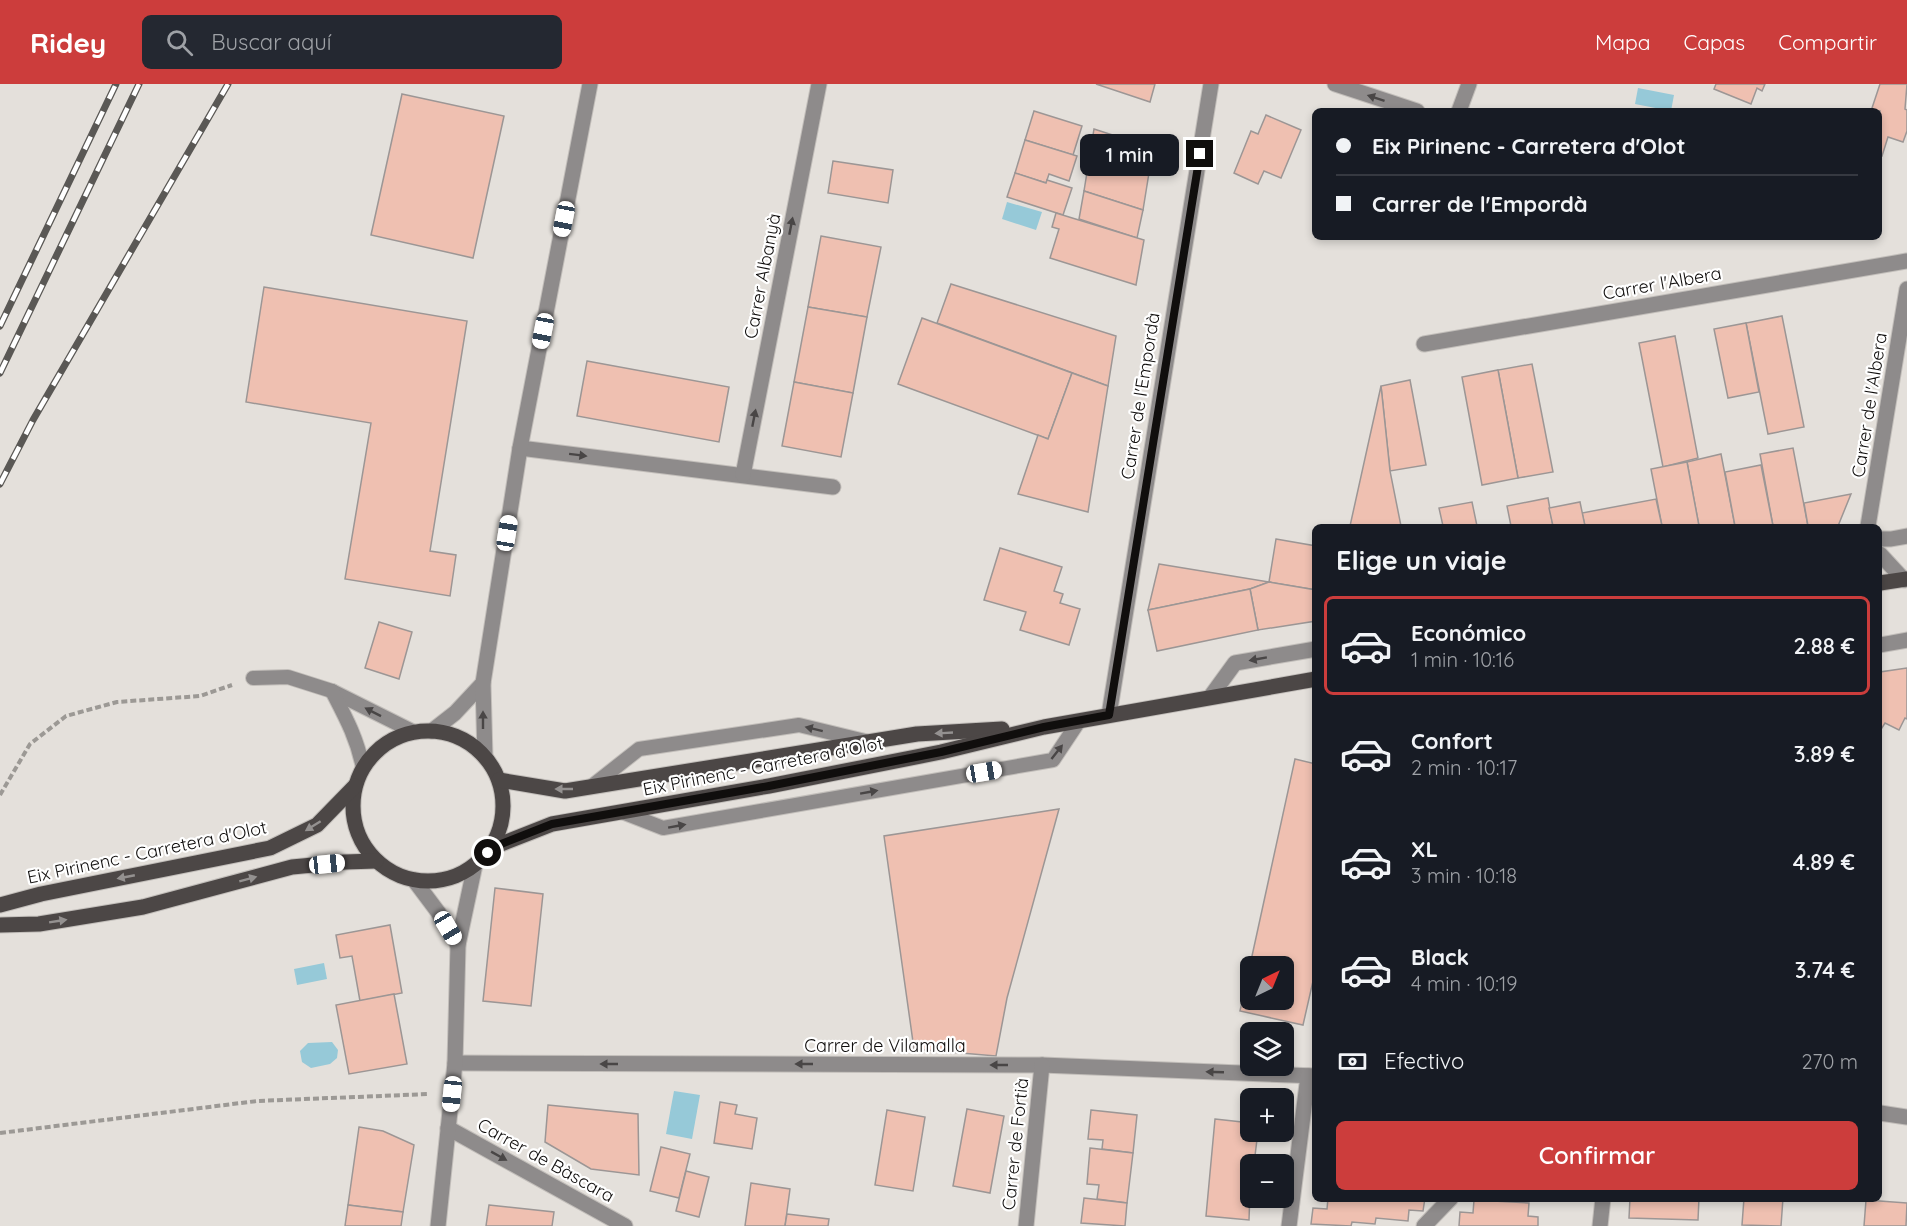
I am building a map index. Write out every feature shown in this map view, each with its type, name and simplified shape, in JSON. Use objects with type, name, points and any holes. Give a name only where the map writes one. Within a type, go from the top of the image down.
[{"type":"main road","points":[[1882,584],[1905,579]]},
{"type":"main road","name":"Eix Pirinenc - Carretera d'Olot","points":[[491,848],[552,824],[808,779],[941,752],[1044,727],[1312,680]]},
{"type":"main road","name":"Eix Pirinenc - Carretera d'Olot","points":[[499,780],[565,791],[917,735],[1044,727]]},
{"type":"main road","points":[[432,731],[456,736],[485,757],[499,780],[503,798],[503,815],[499,832],[491,848],[475,865],[451,879],[432,882],[414,880],[394,873],[376,861],[360,839],[355,826],[353,800],[355,786],[368,759],[384,745],[414,732],[432,731]]},
{"type":"main road","name":"Eix Pirinenc - Carretera d'Olot","points":[[0,905],[41,894],[270,848],[318,825],[355,786]]},
{"type":"main road","points":[[0,925],[39,924],[143,907],[292,867],[376,861]]},
{"type":"street","points":[[485,757],[483,683],[520,448],[590,84]]},
{"type":"street","name":"Carrer Albanyà","points":[[742,475],[819,84]]},
{"type":"street","name":"Carrer de l'Empordà","points":[[1109,715],[1211,84]]},
{"type":"street","points":[[1335,84],[1408,108]]},
{"type":"street","points":[[1460,108],[1469,84]]},
{"type":"street","name":"Carrer l'Albera","points":[[1424,344],[1907,261]]},
{"type":"street","name":"Carrer de l'Albera","points":[[1868,524],[1907,289]]},
{"type":"street","points":[[520,448],[833,487]]},
{"type":"street","points":[[1882,538],[1907,536]]},
{"type":"street","points":[[1882,556],[1905,579]]},
{"type":"street","points":[[1882,645],[1907,640]]},
{"type":"street","points":[[1212,696],[1236,663],[1312,650]]},
{"type":"street","points":[[432,731],[455,713],[483,683]]},
{"type":"street","points":[[438,1226],[455,1063],[458,945],[475,865]]},
{"type":"street","points":[[414,880],[438,912],[458,945]]},
{"type":"street","name":"Carrer de Vilamalla","points":[[455,1063],[1042,1065],[1312,1076]]},
{"type":"street","name":"Carrer de Fortià","points":[[1026,1226],[1042,1065]]},
{"type":"street","points":[[1289,1226],[1312,1076]]},
{"type":"street","points":[[1882,1113],[1907,1117]]},
{"type":"street","name":"Carrer de Bàscara","points":[[448,1128],[626,1226]]},
{"type":"street","points":[[1424,1226],[1446,1202]]},
{"type":"street","points":[[1600,1226],[1603,1202]]},
{"type":"lane","points":[[253,678],[288,677],[332,691],[414,732]]},
{"type":"lane","points":[[332,691],[350,724],[358,744],[363,768]]},
{"type":"lane","points":[[622,812],[663,828],[1053,760],[1079,721]]},
{"type":"lane","points":[[592,786],[639,749],[799,725],[870,742]]},
{"type":"path","points":[[0,795],[30,744],[66,716],[117,702],[200,696],[253,678]]},
{"type":"path","points":[[0,1133],[257,1101],[452,1094]]},
{"type":"water","points":[[1638,88],[1674,95],[1672,108],[1635,104]]},
{"type":"water","points":[[1007,202],[1042,212],[1036,230],[1002,219]]},
{"type":"water","points":[[324,963],[327,979],[297,985],[294,969]]},
{"type":"water","points":[[332,1042],[338,1050],[337,1058],[330,1064],[311,1068],[302,1062],[300,1051],[308,1043]]},
{"type":"water","points":[[674,1091],[700,1095],[692,1139],[666,1134]]},
{"type":"building","points":[[1096,84],[1155,84],[1150,102]]},
{"type":"building","points":[[1716,84],[1765,84],[1762,91],[1757,88],[1751,104],[1714,89]]},
{"type":"building","points":[[1880,84],[1907,84],[1905,109],[1907,110],[1907,131],[1903,142],[1888,137],[1882,156],[1882,108],[1872,108]]},
{"type":"building","points":[[402,94],[504,116],[473,258],[371,235]]},
{"type":"building","points":[[1034,111],[1082,126],[1073,155],[1025,140]]},
{"type":"building","points":[[1266,115],[1301,130],[1281,178],[1264,171],[1258,184],[1234,173],[1251,131],[1258,134]]},
{"type":"building","points":[[1094,129],[1153,148],[1143,210],[1084,191]]},
{"type":"building","points":[[1025,140],[1077,156],[1069,181],[1049,174],[1046,183],[1015,173]]},
{"type":"building","points":[[833,161],[893,170],[888,203],[828,193]]},
{"type":"building","points":[[1015,173],[1072,188],[1063,215],[1007,197]]},
{"type":"building","points":[[1084,191],[1143,210],[1137,238],[1079,219]]},
{"type":"building","points":[[1056,213],[1144,240],[1136,285],[1050,258],[1059,229],[1052,227]]},
{"type":"building","points":[[821,236],[881,247],[867,317],[808,307]]},
{"type":"building","points":[[951,284],[1116,336],[1108,386],[937,323]]},
{"type":"building","points":[[264,287],[467,321],[430,551],[456,555],[450,596],[345,579],[371,423],[246,402]]},
{"type":"building","points":[[808,307],[867,317],[853,393],[794,382]]},
{"type":"building","points":[[1782,316],[1804,427],[1768,434],[1746,323]]},
{"type":"building","points":[[922,318],[1072,373],[1048,439],[898,384]]},
{"type":"building","points":[[1746,323],[1759,392],[1728,398],[1714,329]]},
{"type":"building","points":[[1675,336],[1698,458],[1663,467],[1639,343]]},
{"type":"building","points":[[587,361],[729,387],[719,442],[577,416]]},
{"type":"building","points":[[1532,364],[1553,472],[1518,478],[1498,370]]},
{"type":"building","points":[[1498,370],[1518,478],[1482,485],[1462,377]]},
{"type":"building","points":[[1072,373],[1108,386],[1088,512],[1018,494],[1038,435],[1048,439]]},
{"type":"building","points":[[1410,380],[1426,465],[1390,471],[1381,386]]},
{"type":"building","points":[[794,382],[853,393],[841,457],[782,446]]},
{"type":"building","points":[[1381,386],[1390,471],[1401,524],[1350,524]]},
{"type":"building","points":[[1793,448],[1808,524],[1773,524],[1760,454]]},
{"type":"building","points":[[1721,454],[1735,524],[1699,524],[1687,462]]},
{"type":"building","points":[[1687,462],[1699,524],[1662,524],[1651,469]]},
{"type":"building","points":[[1761,465],[1773,524],[1735,524],[1725,472]]},
{"type":"building","points":[[1851,494],[1839,524],[1808,524],[1804,503]]},
{"type":"building","points":[[1548,498],[1553,524],[1511,524],[1507,506]]},
{"type":"building","points":[[1656,499],[1662,524],[1585,524],[1582,513]]},
{"type":"building","points":[[1472,502],[1477,524],[1443,524],[1439,508]]},
{"type":"building","points":[[1580,502],[1585,524],[1553,524],[1549,508]]},
{"type":"building","points":[[1276,539],[1312,545],[1312,589],[1269,582]]},
{"type":"building","points":[[1000,548],[1062,567],[1054,591],[1063,594],[1060,603],[1080,609],[1069,645],[1020,630],[1026,612],[984,600]]},
{"type":"building","points":[[1159,564],[1269,582],[1250,589],[1148,610]]},
{"type":"building","points":[[1269,582],[1312,589],[1312,622],[1258,630],[1250,589]]},
{"type":"building","points":[[1250,589],[1258,630],[1157,651],[1148,610]]},
{"type":"building","points":[[379,622],[412,632],[399,679],[365,668]]},
{"type":"building","points":[[1907,668],[1907,719],[1905,718],[1899,730],[1885,723],[1882,728],[1882,672]]},
{"type":"building","points":[[1295,759],[1312,763],[1312,986],[1303,1025],[1240,1011],[1294,1010],[1294,956],[1252,956]]},
{"type":"building","points":[[1059,809],[1007,998],[996,1056],[914,1049],[884,836]]},
{"type":"building","points":[[495,888],[543,894],[531,1006],[483,1001]]},
{"type":"building","points":[[390,925],[402,993],[360,1001],[352,956],[340,958],[336,935]]},
{"type":"building","points":[[394,994],[407,1064],[349,1074],[336,1005]]},
{"type":"building","points":[[720,1102],[737,1105],[735,1114],[757,1118],[752,1149],[714,1143]]},
{"type":"building","points":[[548,1105],[638,1114],[639,1175],[591,1169],[545,1142]]},
{"type":"building","points":[[967,1109],[1004,1116],[990,1193],[953,1186]]},
{"type":"building","points":[[887,1110],[925,1117],[913,1191],[875,1185]]},
{"type":"building","points":[[1091,1110],[1137,1115],[1133,1153],[1102,1149],[1103,1140],[1088,1139]]},
{"type":"building","points":[[1215,1119],[1240,1122],[1240,1142],[1257,1142],[1255,1154],[1240,1154],[1240,1208],[1249,1208],[1249,1220],[1206,1216]]},
{"type":"building","points":[[359,1127],[383,1131],[414,1145],[403,1212],[348,1205]]},
{"type":"building","points":[[661,1147],[690,1154],[679,1198],[650,1191]]},
{"type":"building","points":[[1090,1148],[1133,1153],[1127,1203],[1097,1199],[1099,1185],[1087,1184]]},
{"type":"building","points":[[686,1171],[709,1177],[699,1217],[676,1211]]},
{"type":"building","points":[[751,1183],[790,1189],[785,1226],[745,1226]]},
{"type":"building","points":[[1084,1198],[1127,1203],[1125,1226],[1081,1223]]},
{"type":"building","points":[[1328,1202],[1424,1202],[1423,1211],[1409,1210],[1408,1221],[1376,1218],[1375,1224],[1352,1222],[1351,1226],[1311,1224],[1313,1208],[1327,1209]]},
{"type":"building","points":[[1474,1202],[1529,1203],[1528,1216],[1538,1217],[1538,1226],[1459,1226],[1460,1212],[1473,1213]]},
{"type":"building","points":[[1630,1202],[1699,1202],[1698,1220],[1629,1218]]},
{"type":"building","points":[[1744,1202],[1783,1202],[1781,1226],[1742,1225]]},
{"type":"building","points":[[1866,1202],[1907,1203],[1906,1226],[1864,1226]]},
{"type":"building","points":[[348,1205],[403,1212],[401,1226],[345,1226]]},
{"type":"building","points":[[489,1205],[554,1212],[552,1226],[486,1226]]},
{"type":"building","points":[[787,1214],[829,1219],[828,1226],[785,1226]]},
{"type":"railway","points":[[0,326],[116,84]]},
{"type":"railway","points":[[0,373],[139,84]]},
{"type":"railway","points":[[0,484],[33,420],[228,84]]},
{"type":"route","points":[[488,853],[491,848],[552,824],[769,786],[941,752],[1044,727],[1109,715],[1200,154]]}]
